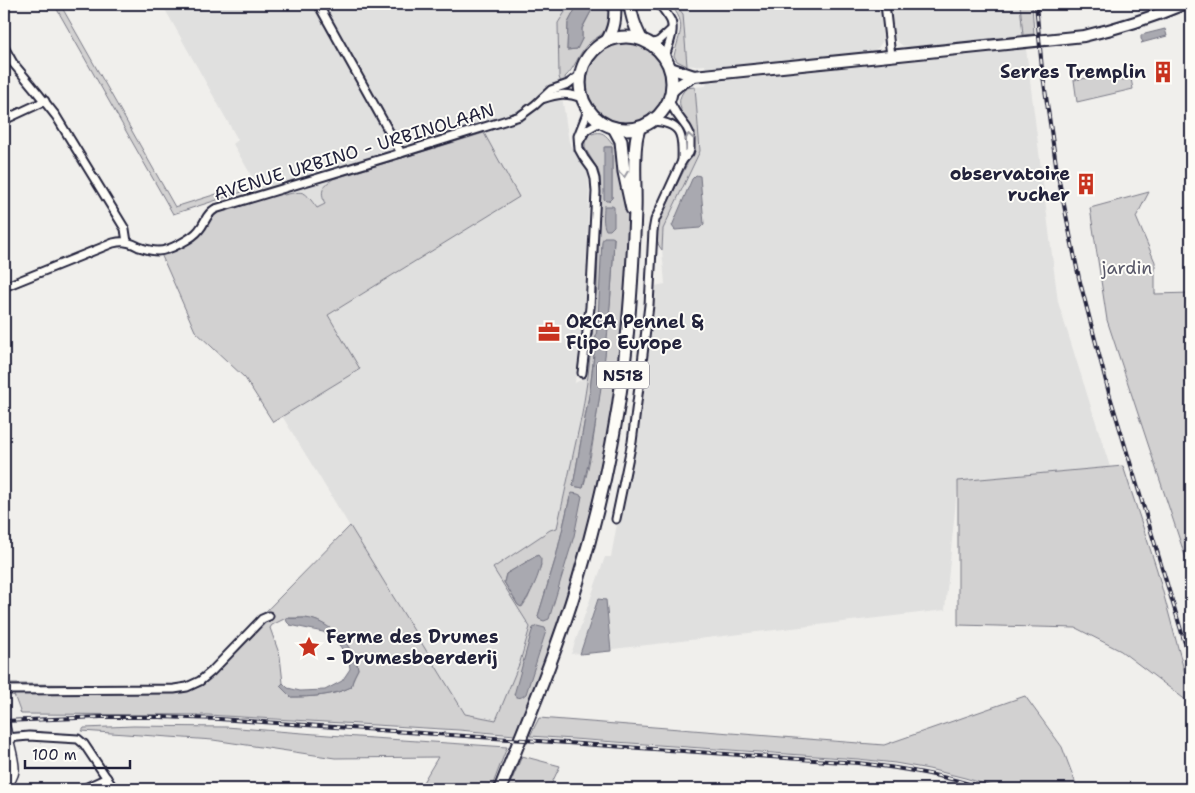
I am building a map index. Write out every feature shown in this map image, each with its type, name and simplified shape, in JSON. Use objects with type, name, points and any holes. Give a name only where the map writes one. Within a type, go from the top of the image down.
[{"type":"highway","points":[[607,41],[615,25],[615,4]]},
{"type":"highway","points":[[630,4],[633,24],[641,39]]},
{"type":"highway","points":[[627,37],[641,39],[652,44],[668,62],[673,79],[671,96],[663,112],[654,121],[639,128],[627,130],[608,126],[593,116],[584,104],[580,87],[580,75],[584,63],[591,52],[607,41],[627,37]]},
{"type":"highway","name":"N518","points":[[614,128],[620,141],[626,185],[634,220]]},
{"type":"highway","name":"N518","points":[[500,789],[539,692],[577,585],[608,463],[623,373],[632,282],[636,142],[639,128]]},
{"type":"main road","points":[[671,96],[679,85],[694,76],[1084,36],[1104,32],[1152,17],[1185,4]]},
{"type":"main road","points":[[668,62],[694,76]]},
{"type":"street","points":[[318,4],[401,153]]},
{"type":"street","points":[[659,4],[670,21],[672,36],[668,62]]},
{"type":"street","points":[[885,4],[891,56]]},
{"type":"street","points":[[1185,4],[1191,11]]},
{"type":"street","points":[[652,44],[659,41],[671,30]]},
{"type":"street","points":[[4,47],[14,63],[56,116],[125,229],[128,242],[114,243],[4,287]]},
{"type":"street","name":"AVENUE URBINO - URBINOLAAN","points":[[542,100],[551,90],[568,84],[580,75]]},
{"type":"street","name":"AVENUE URBINO - URBINOLAAN","points":[[128,242],[148,250],[165,250],[196,233],[206,217],[215,209],[520,116],[542,100],[556,95],[569,94],[584,104]]},
{"type":"street","points":[[616,519],[632,442],[649,305],[655,220],[682,161],[689,154],[690,150],[690,134],[676,113],[671,96]]},
{"type":"street","points":[[4,120],[45,101]]},
{"type":"street","points":[[582,373],[590,307],[596,192],[592,169],[580,150],[578,136],[586,116],[584,104]]},
{"type":"street","points":[[654,121],[670,124],[676,128],[682,142],[682,161]]},
{"type":"street","points":[[579,142],[586,130],[600,122]]},
{"type":"street","points":[[4,690],[174,689],[187,687],[200,682],[262,619],[269,616]]},
{"type":"street","points":[[4,723],[14,763],[14,774],[8,787]]},
{"type":"street","points":[[7,738],[29,736],[78,739],[84,744],[114,789]]},
{"type":"street","points":[[83,789],[107,778]]},
{"type":"shaded area","points":[[162,4],[570,4],[558,23],[559,77],[569,142],[588,172],[589,193],[585,302],[575,383],[588,376],[582,414],[557,528],[550,530],[493,568],[530,627],[520,662],[496,720],[465,714],[282,416],[360,369],[327,316],[519,196],[322,196],[325,204],[317,208],[309,196],[296,192],[258,198],[258,187],[233,144],[238,140]]},
{"type":"shaded area","points":[[578,4],[595,4],[582,28],[582,39],[577,49],[567,50],[568,23]]},
{"type":"shaded area","points":[[675,4],[880,4],[882,42],[873,51],[706,68],[705,65],[687,66],[683,14]]},
{"type":"shaded area","points":[[890,4],[1020,4],[1023,35],[910,47],[903,46],[894,36]]},
{"type":"shaded area","points":[[1165,29],[1167,36],[1141,43],[1143,42],[1141,35]]},
{"type":"shaded area","points":[[1026,49],[1058,302],[1110,467],[958,481],[945,610],[571,654],[605,557],[611,557],[641,403],[651,334],[655,286],[665,284],[662,250],[663,229],[700,151],[695,87],[706,86],[707,82]]},
{"type":"shaded area","points":[[604,147],[612,147],[612,198],[609,201],[604,199]]},
{"type":"shaded area","points":[[696,175],[700,176],[704,224],[700,228],[675,230],[672,226],[692,179]]},
{"type":"shaded area","points":[[604,206],[614,207],[614,226],[610,230],[606,230],[604,224]]},
{"type":"shaded area","points":[[604,237],[614,238],[610,301],[600,395],[583,488],[573,486],[590,390],[598,319],[602,241]]},
{"type":"shaded area","points":[[572,493],[582,496],[574,536],[549,619],[544,621],[539,619],[538,616],[556,557]]},
{"type":"shaded area","points":[[538,555],[541,559],[539,571],[528,597],[521,607],[504,582],[506,574]]},
{"type":"shaded area","points":[[598,599],[606,600],[611,651],[580,654]]},
{"type":"shaded area","points":[[286,618],[314,620],[332,629],[339,636],[352,652],[358,669],[351,687],[329,694],[291,697],[280,686],[283,683],[288,688],[300,691],[325,690],[342,681],[350,669],[349,660],[331,636],[323,632],[290,625]]},
{"type":"shaded area","points":[[537,626],[545,628],[546,631],[526,694],[519,697],[514,695],[533,628]]},
{"type":"green space","points":[[54,4],[60,4],[175,207],[255,182],[258,187],[173,214]]},
{"type":"green space","points":[[570,4],[578,4],[568,23],[567,50],[577,49],[582,39],[582,29],[595,4],[613,4],[607,27],[587,45],[565,77],[566,82],[561,83],[559,77],[558,23]]},
{"type":"green space","points":[[670,4],[675,4],[683,14],[687,66],[677,61],[674,56],[681,29],[676,11]]},
{"type":"green space","points":[[1020,4],[1032,4],[1034,34],[1023,35]]},
{"type":"green space","points":[[627,43],[642,46],[655,55],[664,68],[667,83],[664,98],[655,111],[642,120],[627,123],[612,120],[599,111],[590,98],[587,83],[590,68],[599,55],[612,46]]},
{"type":"green space","points":[[1114,74],[1117,78],[1122,78],[1122,80],[1131,79],[1133,89],[1077,102],[1074,80]]},
{"type":"green space","points":[[695,87],[700,151],[663,229],[662,250],[658,244],[658,223],[691,156],[690,126],[680,112],[680,98],[686,88]]},
{"type":"green space","points":[[589,131],[592,134],[601,133],[612,143],[616,143],[629,212],[627,286],[622,334],[609,427],[587,529],[566,600],[537,683],[515,735],[208,715],[21,714],[10,684],[178,685],[194,680],[219,659],[350,526],[465,714],[496,720],[520,662],[530,627],[493,568],[550,530],[557,528],[582,414],[588,376],[597,287],[600,177],[585,148],[585,137]],"holes":[[[605,147],[612,147],[612,198],[609,201]],[[614,238],[604,364],[592,447],[583,488],[573,486],[590,390],[598,319]],[[575,493],[539,619],[538,616],[556,557],[570,497]],[[538,556],[541,565],[528,598],[522,607],[518,605],[504,582],[506,574]],[[286,618],[305,618],[317,621],[331,629],[356,658],[358,669],[351,687],[329,694],[291,697],[280,686],[283,683],[280,656],[270,628]]]},
{"type":"green space","points":[[484,133],[519,197],[328,315],[360,369],[273,422],[245,378],[195,331],[161,254],[198,236],[214,212],[281,191],[284,195],[304,193],[317,208],[325,204],[323,190],[326,184],[333,179]]},
{"type":"green space","name":"jardin","points":[[1149,192],[1136,217],[1155,262],[1155,294],[1191,293],[1191,574],[1107,320],[1090,208]]},
{"type":"green space","points":[[1123,466],[1157,570],[1191,696],[1191,704],[1121,651],[1076,628],[958,625],[958,481]]},
{"type":"green space","points":[[1025,696],[1062,747],[1076,784],[1082,789],[1001,789],[929,769],[858,759],[530,736],[539,718],[884,745]]},
{"type":"green space","points":[[133,726],[226,727],[507,747],[491,789],[419,789],[438,757],[335,758],[213,740],[82,731],[84,728]]},
{"type":"green space","points":[[522,756],[560,766],[549,789],[508,789]]},
{"type":"railway","points":[[1036,4],[1042,69],[1057,171],[1079,278],[1109,393],[1191,663]]},
{"type":"railway","points":[[4,721],[101,717],[219,719],[858,763],[923,773],[985,789]]},
{"type":"place","name":"Serres Tremplin","points":[[1163,72]]},
{"type":"place","name":"observatoire rucher","points":[[1086,184]]},
{"type":"place","name":"ORCA Pennel & Flipo Europe","points":[[549,332]]},
{"type":"place","name":"Ferme des Drumes - Drumesboerderij","points":[[309,647]]}]
